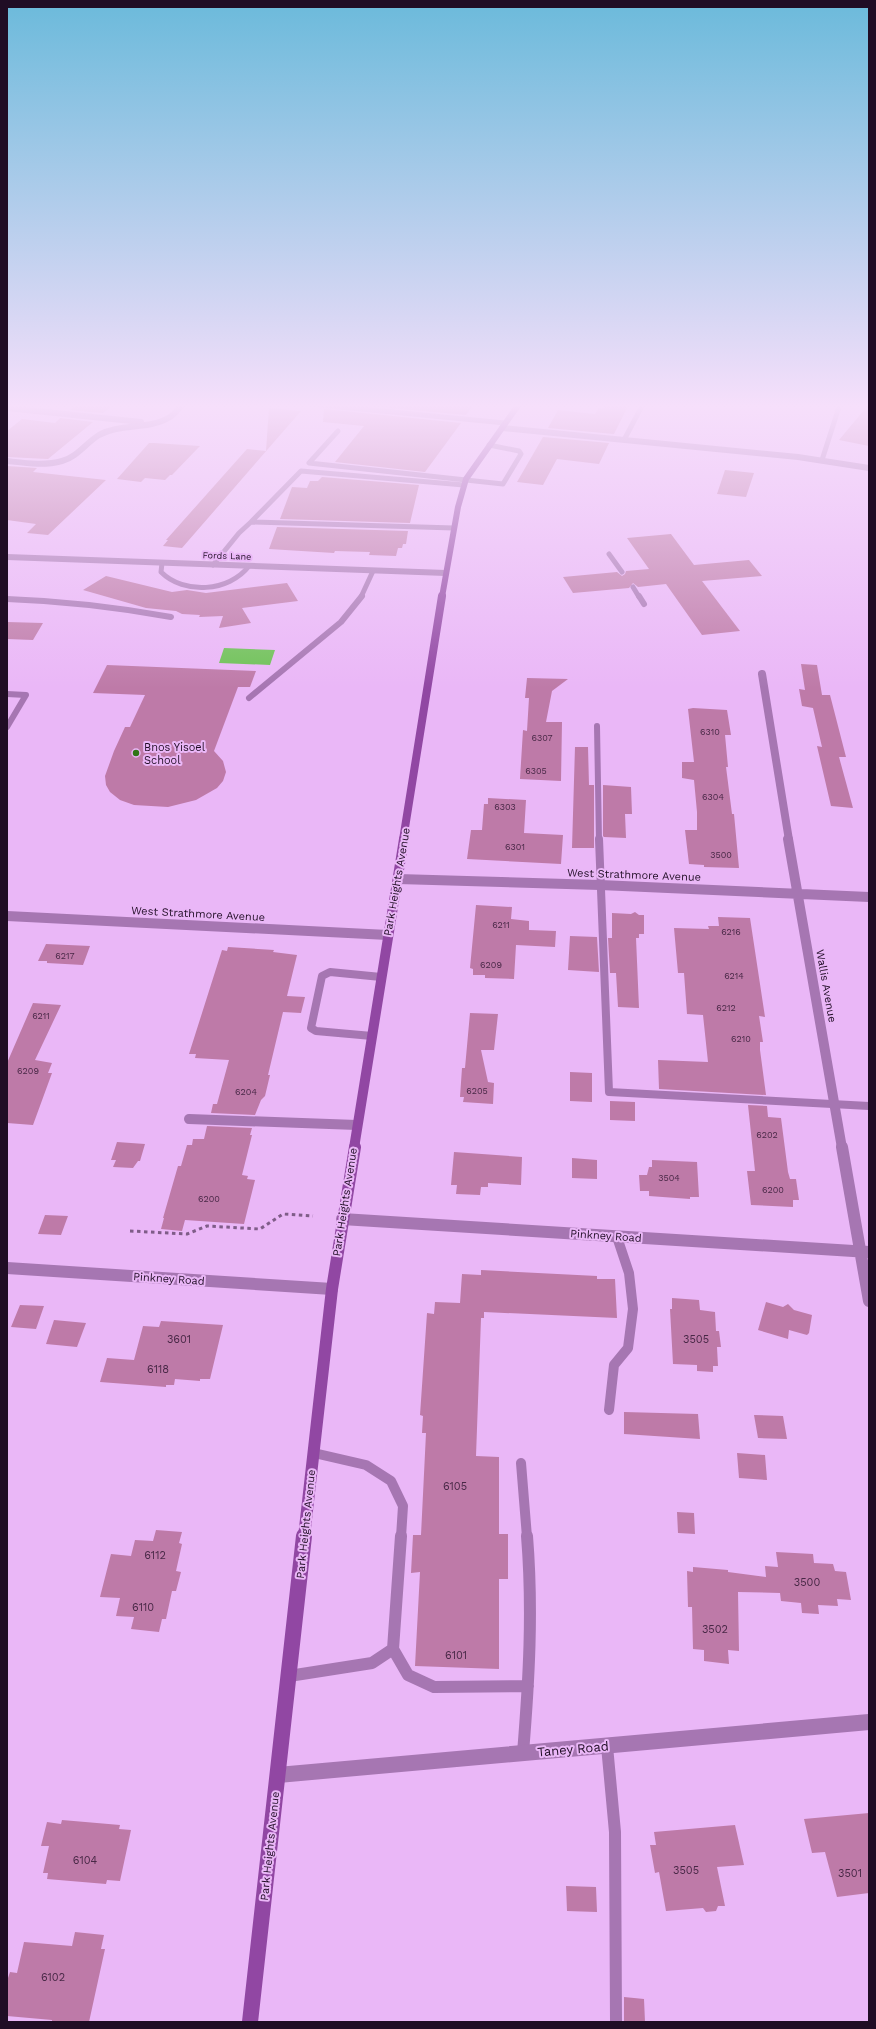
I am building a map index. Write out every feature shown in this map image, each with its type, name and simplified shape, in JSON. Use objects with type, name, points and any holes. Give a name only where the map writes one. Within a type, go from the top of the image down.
[{"type":"main road","name":"Park Heights Avenue","points":[[250,2022],[332,1289],[446,574],[461,499]]},
{"type":"street","name":"Fords Lane","points":[[7,557],[446,574]]},
{"type":"street","name":"Wallis Avenue","points":[[762,674],[834,1105],[865,1251],[869,1302]]},
{"type":"street","name":"West Strathmore Avenue","points":[[398,879],[600,885],[869,897]]},
{"type":"street","name":"West Strathmore Avenue","points":[[7,916],[388,935]]},
{"type":"street","points":[[189,1119],[357,1126]]},
{"type":"street","name":"Pinkney Road","points":[[342,1219],[865,1251]]},
{"type":"street","name":"Pinkney Road","points":[[7,1268],[332,1289]]},
{"type":"street","name":"Taney Road","points":[[278,1775],[869,1722]]},
{"type":"lane","points":[[213,565],[239,533],[274,499]]},
{"type":"lane","points":[[251,522],[454,528]]},
{"type":"lane","points":[[609,554],[622,572]]},
{"type":"lane","points":[[162,563],[161,572],[168,580],[185,586],[227,583],[242,575],[249,566]]},
{"type":"lane","points":[[249,698],[341,622],[361,597],[373,571]]},
{"type":"lane","points":[[633,587],[644,604]]},
{"type":"lane","points":[[7,599],[60,601],[124,608],[171,616]]},
{"type":"lane","points":[[7,694],[26,695],[7,726]]},
{"type":"lane","points":[[597,726],[600,885],[609,1092],[869,1106]]},
{"type":"lane","points":[[372,1036],[316,1031],[311,1028],[322,976],[330,972],[381,977]]},
{"type":"lane","points":[[609,1410],[614,1365],[628,1348],[633,1309],[629,1274],[617,1237]]},
{"type":"lane","points":[[314,1453],[366,1465],[391,1481],[403,1506],[393,1649],[408,1676],[434,1687],[528,1686]]},
{"type":"lane","points":[[522,1464],[531,1586],[528,1686],[523,1753]]},
{"type":"lane","points":[[288,1676],[372,1663],[393,1649]]},
{"type":"lane","points":[[607,1746],[615,1832],[616,2022]]},
{"type":"path","points":[[130,1231],[187,1234],[206,1226],[260,1229],[283,1214],[313,1216]]},
{"type":"green space","points":[[224,648],[275,650],[270,665],[219,663]]},
{"type":"building","points":[[7,499],[86,499],[48,535],[27,533],[36,524],[7,520]]},
{"type":"building","points":[[203,499],[225,499],[182,548],[163,546],[168,540],[166,540]]},
{"type":"building","points":[[288,499],[416,499],[410,523],[280,519]]},
{"type":"building","points":[[277,527],[408,531],[406,544],[403,544],[402,548],[398,548],[396,556],[369,555],[370,552],[335,551],[334,553],[269,549]]},
{"type":"building","points":[[671,534],[694,565],[749,560],[762,576],[702,581],[740,631],[702,635],[666,584],[638,587],[633,583],[629,588],[573,593],[563,577],[617,572],[622,576],[626,571],[649,569],[627,538]]},
{"type":"building","points":[[106,576],[172,592],[187,590],[206,593],[287,583],[298,601],[242,608],[251,623],[219,628],[223,616],[199,617],[200,615],[182,614],[176,611],[146,608],[83,590]]},
{"type":"building","points":[[7,622],[43,623],[33,640],[7,639]]},
{"type":"building","points":[[801,664],[817,665],[822,695],[830,695],[846,757],[839,757],[853,808],[831,806],[817,746],[822,747],[813,708],[802,706],[799,689],[805,690]]},
{"type":"building","points":[[107,665],[256,671],[250,687],[238,687],[214,751],[223,761],[226,772],[223,781],[217,788],[196,800],[168,807],[134,805],[120,800],[110,792],[106,785],[105,776],[114,751],[125,727],[130,727],[145,695],[93,693]]},
{"type":"building","points":[[527,678],[568,679],[552,691],[546,722],[562,722],[561,781],[520,779],[523,730],[527,731],[529,698],[525,698]]},
{"type":"building","points":[[688,709],[727,710],[731,735],[725,735],[728,767],[726,767],[732,814],[734,814],[739,868],[704,867],[704,865],[689,864],[685,830],[697,830],[697,812],[694,780],[682,778],[682,762],[694,762]]},
{"type":"building","points":[[575,747],[588,747],[589,785],[594,785],[594,848],[572,848]]},
{"type":"building","points":[[603,785],[631,787],[632,814],[625,814],[626,838],[603,836]]},
{"type":"building","points":[[488,798],[526,800],[524,833],[563,835],[561,864],[467,859],[471,830],[482,830],[484,804],[488,804]]},
{"type":"building","points":[[476,905],[512,907],[511,919],[529,921],[529,930],[556,931],[555,947],[516,945],[514,979],[485,978],[485,975],[473,975],[473,969],[470,968]]},
{"type":"building","points":[[635,912],[639,915],[644,915],[644,934],[639,934],[639,938],[636,938],[639,1008],[618,1007],[616,973],[610,973],[608,938],[612,938],[612,913],[631,914]]},
{"type":"building","points":[[718,917],[750,918],[765,1017],[759,1016],[763,1042],[760,1042],[760,1050],[766,1095],[659,1089],[658,1060],[708,1062],[703,1015],[687,1014],[684,973],[678,973],[674,928],[709,929],[708,926],[719,926]]},
{"type":"building","points":[[570,936],[597,937],[599,972],[568,970]]},
{"type":"building","points":[[46,944],[90,946],[83,965],[38,961]]},
{"type":"building","points":[[228,947],[274,950],[273,952],[297,955],[287,996],[305,997],[301,1013],[283,1012],[268,1075],[270,1075],[265,1096],[261,1100],[255,1115],[211,1113],[213,1104],[217,1104],[229,1060],[195,1058],[196,1054],[189,1054],[222,950],[227,951]]},
{"type":"building","points":[[33,1003],[61,1005],[35,1060],[52,1063],[48,1073],[52,1073],[33,1125],[7,1123],[7,1063]]},
{"type":"building","points":[[470,1013],[498,1014],[494,1050],[481,1050],[488,1082],[494,1083],[493,1104],[463,1102],[464,1097],[460,1097],[462,1068],[465,1068]]},
{"type":"building","points":[[570,1072],[592,1073],[592,1102],[570,1101]]},
{"type":"building","points":[[610,1101],[635,1102],[635,1121],[610,1120]]},
{"type":"building","points":[[748,1105],[767,1106],[768,1117],[781,1118],[788,1172],[790,1179],[796,1179],[799,1200],[793,1200],[793,1207],[751,1205],[747,1171],[755,1171]]},
{"type":"building","points":[[207,1126],[252,1128],[250,1135],[252,1135],[242,1175],[248,1176],[247,1179],[255,1180],[244,1224],[185,1220],[182,1231],[161,1229],[178,1166],[181,1166],[187,1145],[192,1145],[193,1139],[204,1139]]},
{"type":"building","points":[[117,1142],[145,1144],[140,1161],[138,1161],[133,1168],[113,1167],[116,1160],[111,1160]]},
{"type":"building","points":[[454,1152],[522,1157],[521,1185],[488,1183],[488,1187],[481,1187],[480,1195],[456,1194],[457,1185],[451,1185]]},
{"type":"building","points":[[572,1158],[597,1160],[597,1179],[572,1178]]},
{"type":"building","points":[[652,1160],[697,1162],[699,1197],[690,1197],[690,1199],[649,1196],[649,1191],[640,1191],[639,1175],[647,1175],[649,1167],[652,1167]]},
{"type":"building","points":[[45,1215],[68,1216],[61,1235],[38,1234]]},
{"type":"building","points":[[481,1270],[597,1276],[597,1279],[615,1279],[617,1318],[484,1312],[484,1318],[481,1318],[476,1456],[499,1457],[499,1534],[508,1534],[508,1579],[499,1579],[499,1669],[415,1666],[420,1572],[411,1573],[413,1535],[421,1535],[426,1433],[422,1433],[423,1416],[420,1415],[427,1313],[434,1314],[435,1302],[460,1303],[462,1274],[481,1275]]},
{"type":"building","points":[[672,1298],[699,1300],[700,1310],[715,1312],[716,1331],[719,1331],[721,1347],[717,1347],[718,1366],[713,1366],[713,1372],[697,1371],[697,1365],[673,1364],[670,1309],[672,1309]]},
{"type":"building","points":[[766,1302],[783,1307],[788,1304],[794,1310],[812,1315],[809,1333],[807,1335],[789,1330],[788,1339],[758,1330]]},
{"type":"building","points":[[20,1305],[44,1306],[36,1329],[11,1327]]},
{"type":"building","points":[[54,1320],[86,1323],[77,1347],[46,1344]]},
{"type":"building","points":[[161,1321],[223,1325],[210,1379],[200,1379],[200,1381],[175,1379],[174,1385],[166,1385],[166,1387],[100,1382],[107,1358],[134,1360],[143,1326],[159,1327]]},
{"type":"building","points":[[624,1412],[698,1414],[700,1439],[624,1434]]},
{"type":"building","points":[[754,1415],[783,1416],[787,1439],[758,1438]]},
{"type":"building","points":[[737,1453],[765,1455],[767,1480],[739,1478]]},
{"type":"building","points":[[677,1512],[694,1513],[695,1534],[678,1533]]},
{"type":"building","points":[[156,1530],[182,1532],[179,1543],[182,1544],[176,1571],[181,1572],[176,1591],[172,1591],[166,1619],[162,1619],[159,1632],[131,1629],[134,1617],[116,1616],[120,1598],[100,1597],[111,1554],[131,1556],[135,1540],[153,1541]]},
{"type":"building","points":[[776,1552],[813,1554],[814,1563],[833,1564],[835,1571],[846,1572],[851,1600],[837,1599],[838,1606],[818,1605],[819,1614],[802,1613],[801,1603],[781,1601],[780,1593],[738,1592],[739,1651],[728,1650],[729,1664],[704,1661],[704,1650],[693,1649],[692,1607],[688,1607],[687,1571],[693,1572],[693,1567],[728,1570],[728,1572],[766,1577],[765,1566],[778,1567]]},
{"type":"building","points":[[869,1813],[869,1893],[837,1897],[825,1852],[812,1853],[804,1819]]},
{"type":"building","points":[[62,1820],[120,1825],[119,1829],[131,1830],[120,1881],[107,1880],[106,1884],[47,1879],[48,1873],[43,1873],[49,1846],[41,1846],[47,1822],[61,1824]]},
{"type":"building","points":[[735,1825],[744,1865],[717,1867],[725,1906],[718,1906],[716,1911],[706,1912],[703,1908],[666,1911],[659,1872],[655,1873],[650,1845],[656,1845],[654,1832]]},
{"type":"building","points":[[566,1886],[596,1887],[597,1912],[567,1911]]},
{"type":"building","points":[[75,1932],[104,1935],[101,1949],[105,1949],[89,2022],[52,2022],[52,2020],[7,2016],[7,1981],[10,1972],[17,1973],[24,1942],[72,1946]]},
{"type":"building","points":[[624,1997],[644,1999],[645,2022],[624,2022]]},
{"type":"place","name":"Bnos Yisoel School","points":[[136,753]]}]
